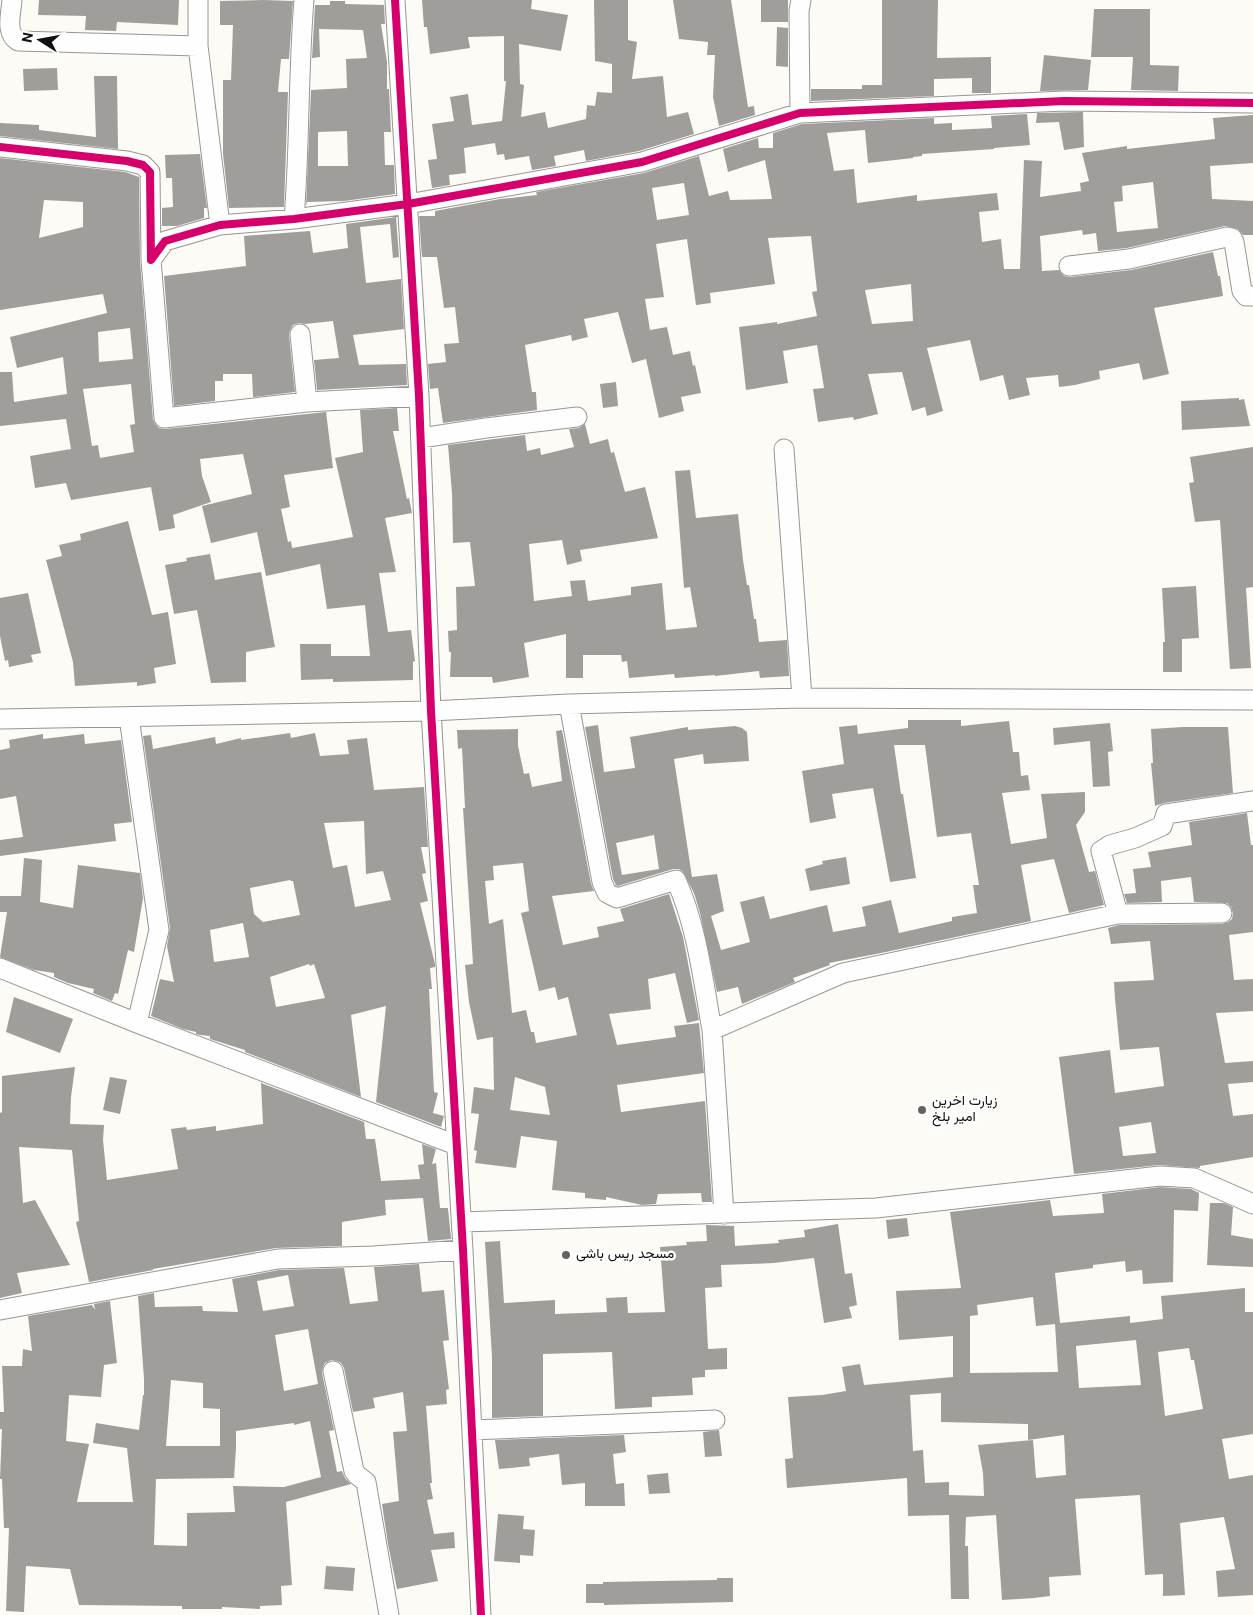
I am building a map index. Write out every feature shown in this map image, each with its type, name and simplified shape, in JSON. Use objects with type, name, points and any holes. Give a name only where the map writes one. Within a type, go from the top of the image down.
[{"type":"street","points":[[12,0],[10,30],[12,37],[18,41],[198,46]]},
{"type":"street","points":[[198,0],[198,46],[220,225]]},
{"type":"street","points":[[294,219],[304,0]]},
{"type":"street","points":[[395,0],[419,396],[431,711],[462,1222],[481,1615]]},
{"type":"street","points":[[800,113],[799,11],[801,0]]},
{"type":"street","points":[[151,260],[165,241],[220,225],[294,219],[408,204],[642,162],[800,113],[1064,101],[1253,103]]},
{"type":"street","points":[[0,147],[127,161],[143,165],[150,172],[151,260],[164,418],[307,402],[419,396]]},
{"type":"street","points":[[1069,266],[1129,259],[1227,237],[1232,238],[1234,242],[1242,291],[1246,296],[1253,296]]},
{"type":"street","points":[[300,334],[307,402]]},
{"type":"street","points":[[421,438],[486,428],[577,418]]},
{"type":"street","points":[[784,449],[802,698]]},
{"type":"street","points":[[0,719],[431,711],[569,704],[802,698],[1253,700]]},
{"type":"street","points":[[569,704],[604,888],[607,893],[617,898],[676,880],[683,896],[698,954],[712,1030],[724,1214]]},
{"type":"street","points":[[130,717],[159,930],[137,1023]]},
{"type":"street","points":[[1118,914],[1102,851],[1110,845],[1135,838],[1162,826],[1166,814],[1253,801]]},
{"type":"street","points":[[712,1030],[843,973],[1118,914],[1222,913]]},
{"type":"street","points":[[0,968],[137,1023],[456,1145]]},
{"type":"street","points":[[462,1222],[876,1208],[1160,1176],[1194,1178],[1253,1204]]},
{"type":"street","points":[[0,1310],[278,1259],[373,1256],[463,1250]]},
{"type":"street","points":[[333,1371],[354,1471],[357,1476],[366,1482],[389,1615]]},
{"type":"street","points":[[472,1430],[715,1420]]},
{"type":"building","points":[[39,0],[179,0],[178,25],[117,22],[116,31],[85,30],[86,16],[38,15]]},
{"type":"building","points":[[422,0],[532,0],[531,9],[568,15],[561,51],[519,44],[520,84],[524,85],[521,117],[545,112],[548,128],[586,119],[587,105],[595,106],[597,92],[612,93],[612,64],[595,61],[594,0],[628,0],[628,40],[637,42],[632,79],[663,76],[667,117],[688,112],[694,134],[639,151],[586,161],[584,150],[554,156],[556,166],[532,170],[529,156],[505,160],[504,154],[497,155],[495,143],[464,148],[466,173],[449,175],[450,185],[432,188],[428,160],[437,159],[432,124],[454,121],[450,97],[468,94],[472,125],[502,121],[506,81],[504,81],[504,36],[468,37],[470,48],[430,54],[427,27],[424,27]]},
{"type":"building","points":[[673,0],[731,0],[748,107],[754,106],[755,115],[719,126],[713,97],[715,55],[707,55],[708,42],[679,39]]},
{"type":"building","points":[[761,0],[788,0],[788,22],[761,22]]},
{"type":"building","points":[[882,0],[938,0],[937,58],[991,57],[991,93],[972,93],[972,78],[934,79],[934,96],[811,101],[811,89],[862,89],[862,85],[882,85]]},
{"type":"building","points":[[220,1],[293,1],[289,59],[281,59],[278,92],[288,92],[284,207],[229,208],[223,154],[223,80],[231,80],[233,25],[220,25]]},
{"type":"building","points":[[330,1],[345,1],[345,4],[384,5],[385,24],[381,24],[387,62],[387,89],[389,89],[391,132],[384,132],[385,165],[394,165],[395,194],[344,201],[307,202],[306,206],[311,90],[347,88],[346,59],[367,58],[363,30],[319,29],[320,57],[312,58],[315,5],[330,5]],"holes":[[[347,131],[348,166],[318,166],[318,132]]]},
{"type":"building","points":[[1094,9],[1150,9],[1150,65],[1179,66],[1178,91],[1131,90],[1133,57],[1091,57]]},
{"type":"building","points":[[777,27],[788,28],[788,67],[776,66]]},
{"type":"building","points":[[1044,55],[1091,60],[1088,90],[1040,91]]},
{"type":"building","points":[[57,68],[58,90],[24,91],[23,69]]},
{"type":"building","points":[[94,76],[117,76],[118,149],[0,136],[0,123],[39,125],[39,130],[96,137]]},
{"type":"building","points":[[1083,112],[1084,147],[1064,150],[1059,122],[1036,123],[1037,113]]},
{"type":"building","points":[[1027,114],[1030,145],[922,154],[922,156],[913,158],[868,163],[865,130],[827,133],[834,171],[854,169],[857,203],[917,195],[917,201],[997,193],[999,210],[979,212],[982,242],[1001,239],[1004,269],[1020,269],[1024,160],[1042,161],[1040,197],[1081,191],[1080,183],[1089,181],[1082,153],[1127,146],[1127,149],[1215,139],[1213,118],[1253,115],[1253,163],[1210,166],[1212,199],[1253,201],[1253,235],[1243,235],[1238,229],[1225,226],[1127,248],[1098,251],[1096,233],[1083,235],[1082,230],[1040,236],[1042,271],[1059,270],[1064,276],[1070,277],[1131,270],[1213,252],[1218,276],[1220,276],[1223,296],[1154,308],[1169,374],[1143,380],[1139,363],[1099,371],[1100,379],[1075,385],[1059,387],[1058,375],[1026,378],[1030,395],[1009,400],[1003,375],[980,381],[970,340],[927,348],[943,411],[927,416],[925,407],[912,411],[902,372],[868,374],[878,414],[854,420],[853,417],[818,422],[813,389],[824,388],[817,345],[783,351],[788,383],[746,390],[739,327],[777,322],[777,324],[817,316],[812,292],[817,291],[811,236],[768,238],[775,284],[710,293],[711,303],[696,305],[687,239],[656,244],[664,297],[645,299],[650,330],[667,327],[673,355],[690,351],[693,366],[695,365],[701,393],[681,397],[684,411],[659,418],[646,359],[632,363],[618,312],[584,319],[588,337],[572,341],[571,335],[525,345],[532,392],[536,392],[537,410],[443,423],[438,388],[430,389],[428,364],[446,362],[444,344],[459,343],[455,307],[444,308],[437,257],[422,257],[419,216],[435,216],[435,211],[500,199],[537,195],[536,192],[644,173],[699,156],[709,196],[728,191],[730,200],[772,199],[765,160],[728,172],[723,149],[758,138],[759,148],[773,148],[773,133],[802,124],[934,118],[934,124],[952,123],[952,130],[992,128],[991,116]],"holes":[[[1153,182],[1158,228],[1117,232],[1114,202],[1123,201],[1122,186]],[[684,183],[689,215],[657,220],[652,188]],[[911,284],[913,321],[872,324],[865,290]]]},
{"type":"building","points":[[200,154],[207,208],[204,208],[204,218],[177,226],[162,226],[162,208],[173,207],[172,178],[166,178],[165,155]]},
{"type":"building","points":[[0,158],[125,172],[139,177],[140,261],[153,419],[155,424],[159,428],[165,429],[326,412],[333,468],[284,475],[290,507],[281,509],[288,542],[291,541],[292,548],[353,537],[335,458],[363,452],[360,410],[397,408],[399,431],[393,431],[407,499],[409,498],[412,513],[385,518],[396,572],[379,573],[388,632],[411,630],[415,661],[413,662],[413,680],[333,682],[333,679],[301,680],[300,644],[331,644],[331,656],[370,656],[365,605],[327,609],[320,564],[266,576],[257,532],[211,543],[202,506],[252,494],[243,454],[200,459],[202,476],[211,502],[173,515],[175,528],[159,531],[151,487],[71,500],[66,483],[35,488],[30,456],[71,449],[66,419],[0,426],[0,372],[12,372],[14,402],[67,394],[63,357],[17,368],[10,337],[107,313],[103,294],[0,310]],"holes":[[[44,200],[83,202],[83,227],[39,238]],[[130,328],[133,359],[99,362],[98,332]],[[131,384],[135,424],[130,425],[134,452],[100,458],[98,445],[92,446],[83,389]]]},
{"type":"building","points":[[396,217],[399,257],[393,258],[390,224],[360,227],[366,283],[401,279],[404,329],[353,335],[359,365],[406,364],[407,385],[317,390],[314,360],[339,358],[333,321],[299,323],[293,325],[289,335],[295,392],[253,397],[252,374],[223,374],[223,381],[215,381],[215,401],[174,406],[164,276],[246,266],[244,236],[310,231],[313,253],[348,248],[346,224]]},
{"type":"building","points":[[616,382],[618,406],[603,408],[600,384]]},
{"type":"building","points":[[1239,398],[1239,400],[1244,399],[1250,426],[1182,430],[1181,401]]},
{"type":"building","points":[[585,424],[590,444],[608,439],[611,453],[614,452],[625,492],[645,487],[658,538],[580,550],[582,561],[567,565],[562,540],[529,544],[534,601],[572,596],[570,581],[585,580],[588,601],[631,595],[631,587],[662,583],[666,630],[697,627],[690,587],[684,588],[675,471],[690,470],[696,518],[738,514],[747,585],[749,585],[759,642],[787,640],[789,676],[760,678],[759,671],[715,676],[675,678],[674,674],[629,678],[627,661],[622,662],[621,655],[583,655],[583,678],[566,678],[566,634],[524,643],[529,677],[493,683],[492,677],[450,677],[451,652],[449,652],[448,631],[457,630],[456,587],[475,586],[470,542],[453,543],[452,493],[448,445],[525,435],[527,451],[540,448],[541,455],[574,447],[569,429],[579,428]]},
{"type":"building","points":[[1253,447],[1253,587],[1246,588],[1251,668],[1230,669],[1220,520],[1195,522],[1189,483],[1194,482],[1190,457]]},
{"type":"building","points":[[128,521],[152,615],[168,612],[176,664],[154,668],[156,683],[137,686],[137,682],[75,686],[73,662],[46,560],[62,556],[59,545],[81,540],[80,534]]},
{"type":"building","points":[[210,554],[215,580],[261,572],[275,647],[246,652],[246,682],[211,683],[197,610],[174,614],[165,565],[187,561],[186,558]]},
{"type":"building","points":[[1196,586],[1199,638],[1182,639],[1182,672],[1163,672],[1163,642],[1165,642],[1162,588]]},
{"type":"building","points":[[28,593],[41,653],[31,655],[33,662],[9,667],[8,660],[5,661],[0,636],[0,598]]},
{"type":"building","points":[[908,720],[961,720],[961,726],[1009,721],[1013,752],[1019,752],[1021,776],[1028,775],[1030,790],[1002,793],[1011,844],[1047,838],[1041,794],[1085,792],[1085,812],[1076,825],[1089,872],[1095,871],[1104,905],[1069,913],[1054,859],[1021,865],[1031,921],[829,963],[830,965],[793,978],[795,982],[742,1004],[738,987],[717,992],[700,913],[694,893],[683,872],[679,869],[673,869],[618,886],[616,885],[613,879],[585,727],[598,725],[604,772],[635,768],[630,737],[688,727],[688,730],[735,726],[747,732],[749,761],[704,764],[703,754],[674,759],[692,877],[717,874],[724,911],[711,916],[721,950],[750,942],[740,902],[764,896],[770,919],[827,905],[833,932],[866,926],[862,907],[891,900],[899,933],[952,921],[952,917],[977,913],[973,885],[979,885],[971,833],[937,837],[925,745],[894,745],[916,878],[890,882],[873,788],[832,794],[836,818],[810,823],[802,771],[844,764],[839,727],[857,725],[858,734],[908,728]],"holes":[[[654,835],[659,869],[622,875],[616,843]]]},
{"type":"building","points":[[1110,723],[1113,751],[1108,752],[1110,786],[1093,787],[1090,741],[1054,745],[1053,728]]},
{"type":"building","points":[[1228,727],[1233,793],[1155,806],[1151,763],[1153,763],[1151,729]]},
{"type":"building","points":[[518,729],[518,746],[524,774],[529,773],[532,787],[562,781],[556,731],[562,730],[591,884],[594,891],[552,896],[563,945],[599,937],[597,927],[624,921],[620,909],[669,894],[683,937],[699,1020],[687,1023],[675,973],[648,979],[651,1009],[609,1014],[617,1045],[676,1037],[674,1026],[699,1023],[704,1073],[617,1085],[621,1112],[705,1101],[712,1202],[702,1202],[701,1193],[658,1194],[656,1204],[642,1205],[606,1197],[606,1200],[585,1198],[585,1193],[552,1190],[557,1141],[521,1136],[516,1168],[475,1163],[477,1151],[474,1150],[479,1114],[471,1113],[474,1087],[494,1090],[493,1037],[477,1040],[469,1002],[465,965],[473,964],[463,808],[465,808],[462,748],[458,749],[457,730]],"holes":[[[523,863],[529,911],[521,913],[539,991],[555,987],[558,1000],[568,997],[577,1035],[536,1043],[534,1032],[531,1032],[526,1010],[512,1013],[503,919],[489,924],[485,881],[494,880],[493,866]],[[515,1077],[545,1087],[550,1115],[510,1110]]]},
{"type":"building","points":[[290,733],[291,738],[315,733],[320,756],[349,754],[347,740],[367,738],[374,790],[424,787],[428,847],[421,847],[426,873],[422,874],[428,901],[420,903],[435,964],[435,967],[430,968],[432,989],[429,989],[434,1092],[438,1093],[433,1113],[444,1116],[441,1127],[376,1102],[386,1006],[351,1015],[361,1097],[245,1052],[245,1050],[210,1039],[210,1036],[196,1034],[196,1032],[183,1029],[151,1016],[160,979],[174,982],[167,946],[170,928],[143,736],[151,735],[153,749],[215,737],[216,744],[241,738],[241,740]],"holes":[[[364,821],[366,874],[383,871],[391,900],[355,907],[347,865],[333,868],[324,823]],[[293,881],[300,915],[263,922],[254,914],[250,888]],[[243,923],[249,957],[214,962],[210,930]],[[314,964],[325,998],[276,1007],[270,977]]]},
{"type":"building","points":[[43,734],[43,739],[84,734],[85,744],[121,740],[132,822],[114,824],[116,841],[0,856],[0,840],[23,837],[16,796],[0,799],[0,750],[10,748],[9,740]]},
{"type":"building","points":[[1247,813],[1251,845],[1253,845],[1253,932],[1229,935],[1234,980],[1253,979],[1253,1011],[1216,1013],[1225,1063],[1253,1061],[1253,1082],[1228,1084],[1233,1116],[1253,1114],[1253,1157],[1200,1166],[1200,1168],[1159,1165],[1074,1174],[1059,1057],[1110,1050],[1115,1093],[1164,1086],[1159,1047],[1120,1050],[1115,999],[1114,982],[1154,980],[1150,941],[1111,944],[1108,928],[1119,925],[1222,924],[1232,919],[1233,913],[1227,903],[1194,902],[1191,877],[1161,881],[1162,902],[1127,903],[1124,894],[1136,893],[1133,869],[1151,867],[1148,852],[1192,845],[1189,822]],"holes":[[[1151,1122],[1156,1153],[1123,1156],[1119,1127]]]},
{"type":"building","points":[[846,857],[850,884],[810,891],[805,869],[823,864],[822,861]]},
{"type":"building","points":[[24,858],[42,860],[40,902],[73,908],[78,865],[140,873],[143,898],[134,952],[128,950],[118,994],[115,993],[112,1001],[93,993],[94,989],[68,983],[54,977],[54,973],[34,970],[0,957],[7,912],[0,912],[0,896],[21,896]]},
{"type":"building","points":[[14,997],[73,1019],[60,1053],[6,1032]]},
{"type":"building","points":[[75,1067],[70,1124],[104,1125],[103,1140],[107,1180],[178,1169],[171,1129],[186,1127],[187,1130],[216,1126],[216,1131],[263,1124],[261,1083],[364,1122],[366,1139],[375,1139],[381,1181],[420,1179],[418,1165],[424,1164],[422,1144],[436,1149],[432,1164],[436,1163],[440,1208],[448,1208],[451,1239],[428,1241],[423,1198],[385,1200],[386,1215],[342,1222],[342,1246],[276,1248],[89,1282],[76,1222],[79,1221],[72,1150],[19,1147],[23,1203],[35,1200],[70,1265],[17,1273],[22,1293],[0,1298],[0,1113],[2,1112],[2,1076]]},
{"type":"building","points":[[110,1077],[127,1080],[120,1114],[103,1110]]},
{"type":"building","points":[[1160,1187],[1191,1189],[1199,1193],[1198,1211],[1174,1210],[1173,1282],[1143,1284],[1142,1270],[1126,1272],[1125,1261],[1055,1273],[1060,1323],[1130,1316],[1130,1323],[1163,1319],[1161,1296],[1245,1288],[1245,1312],[1253,1312],[1253,1434],[1222,1439],[1229,1479],[1253,1475],[1253,1595],[1218,1597],[1216,1571],[1235,1569],[1224,1517],[1180,1523],[1185,1595],[1163,1596],[1163,1574],[1145,1575],[1140,1495],[1075,1499],[1081,1575],[1049,1577],[1050,1596],[1002,1600],[996,1515],[966,1517],[965,1546],[968,1546],[969,1599],[951,1599],[949,1515],[908,1516],[907,1478],[787,1488],[785,1459],[793,1458],[788,1397],[822,1395],[846,1391],[842,1367],[860,1364],[864,1385],[953,1377],[953,1336],[899,1340],[896,1291],[961,1288],[950,1212],[1050,1200],[1053,1216],[1104,1213],[1102,1194]],"holes":[[[1033,1297],[1036,1326],[1055,1324],[1058,1372],[970,1373],[970,1316],[978,1315],[977,1305]],[[1136,1340],[1141,1385],[1079,1388],[1076,1346]],[[1189,1348],[1191,1360],[1194,1360],[1203,1409],[1165,1416],[1158,1352]],[[941,1393],[941,1422],[1028,1424],[1028,1440],[1064,1435],[1066,1475],[1036,1478],[1033,1440],[978,1445],[983,1473],[984,1496],[949,1495],[949,1482],[925,1483],[923,1450],[913,1451],[910,1395]]]},
{"type":"building","points":[[1210,1203],[1224,1203],[1233,1207],[1231,1235],[1253,1239],[1253,1267],[1207,1265]]},
{"type":"building","points":[[907,1218],[909,1236],[888,1239],[886,1220]]},
{"type":"building","points":[[838,1224],[845,1274],[852,1273],[857,1305],[849,1307],[852,1318],[824,1323],[814,1258],[774,1263],[721,1265],[722,1287],[705,1288],[708,1349],[727,1348],[727,1369],[705,1370],[705,1377],[692,1378],[693,1395],[652,1397],[652,1407],[615,1409],[612,1352],[543,1354],[543,1416],[492,1418],[492,1357],[485,1242],[500,1241],[504,1303],[555,1300],[555,1314],[607,1312],[606,1298],[627,1297],[628,1313],[665,1312],[660,1247],[687,1245],[686,1242],[707,1241],[706,1225],[734,1226],[735,1246],[779,1243],[778,1240],[805,1237],[804,1230]]},
{"type":"building","points":[[419,1264],[422,1292],[444,1290],[449,1340],[443,1341],[449,1389],[446,1390],[447,1404],[426,1406],[432,1483],[430,1483],[433,1499],[427,1500],[434,1534],[454,1532],[455,1548],[431,1550],[438,1581],[397,1589],[388,1544],[382,1504],[399,1501],[393,1432],[407,1431],[403,1392],[373,1398],[375,1408],[353,1412],[344,1368],[341,1363],[331,1360],[325,1363],[322,1373],[334,1430],[329,1431],[337,1472],[342,1471],[345,1478],[351,1484],[286,1502],[292,1585],[281,1586],[282,1605],[260,1606],[260,1609],[222,1607],[222,1609],[182,1609],[182,1606],[79,1605],[70,1569],[26,1566],[24,1612],[6,1611],[9,1528],[4,1528],[2,1479],[0,1479],[2,1429],[0,1429],[0,1412],[4,1412],[2,1366],[22,1366],[23,1349],[32,1351],[28,1316],[92,1305],[95,1310],[94,1304],[110,1301],[117,1363],[104,1365],[101,1397],[69,1395],[66,1441],[89,1444],[77,1502],[133,1502],[127,1448],[93,1443],[96,1423],[139,1430],[144,1395],[144,1379],[138,1296],[154,1293],[155,1307],[202,1306],[203,1311],[238,1312],[232,1279],[279,1270],[344,1268],[350,1304],[378,1301],[374,1267]],"holes":[[[288,1275],[294,1306],[263,1311],[257,1281]],[[308,1329],[318,1384],[284,1391],[275,1335]],[[171,1380],[203,1383],[203,1408],[220,1409],[220,1446],[166,1446]],[[310,1421],[321,1477],[284,1487],[233,1486],[235,1512],[187,1513],[187,1546],[154,1545],[156,1479],[234,1478],[236,1431],[294,1423],[294,1425]]]},
{"type":"building","points":[[719,1430],[722,1456],[705,1457],[703,1432]]},
{"type":"building","points":[[624,1435],[626,1452],[613,1454],[616,1484],[624,1483],[625,1506],[585,1506],[585,1483],[562,1485],[559,1454],[529,1458],[530,1466],[499,1469],[495,1440]]},
{"type":"building","points":[[668,1473],[670,1493],[649,1494],[647,1475]]},
{"type":"building","points":[[498,1514],[524,1516],[523,1529],[535,1530],[533,1556],[520,1555],[520,1563],[494,1561]]},
{"type":"building","points":[[326,1566],[355,1568],[353,1591],[324,1589]]},
{"type":"building","points":[[717,1578],[733,1578],[733,1602],[604,1605],[604,1603],[586,1603],[586,1584],[717,1580]]},
{"type":"cycle path","points":[[395,0],[419,396],[431,711],[463,1250],[481,1615]]},
{"type":"cycle path","points":[[0,147],[127,161],[143,165],[150,172],[151,260],[165,241],[220,225],[294,219],[408,204],[642,162],[800,113],[1064,101],[1253,103]]},
{"type":"place","name":"زیارت اخرین امیر بلخ","points":[[922,1110]]},
{"type":"place","name":"مسجد ریس باشی","points":[[566,1255]]}]
